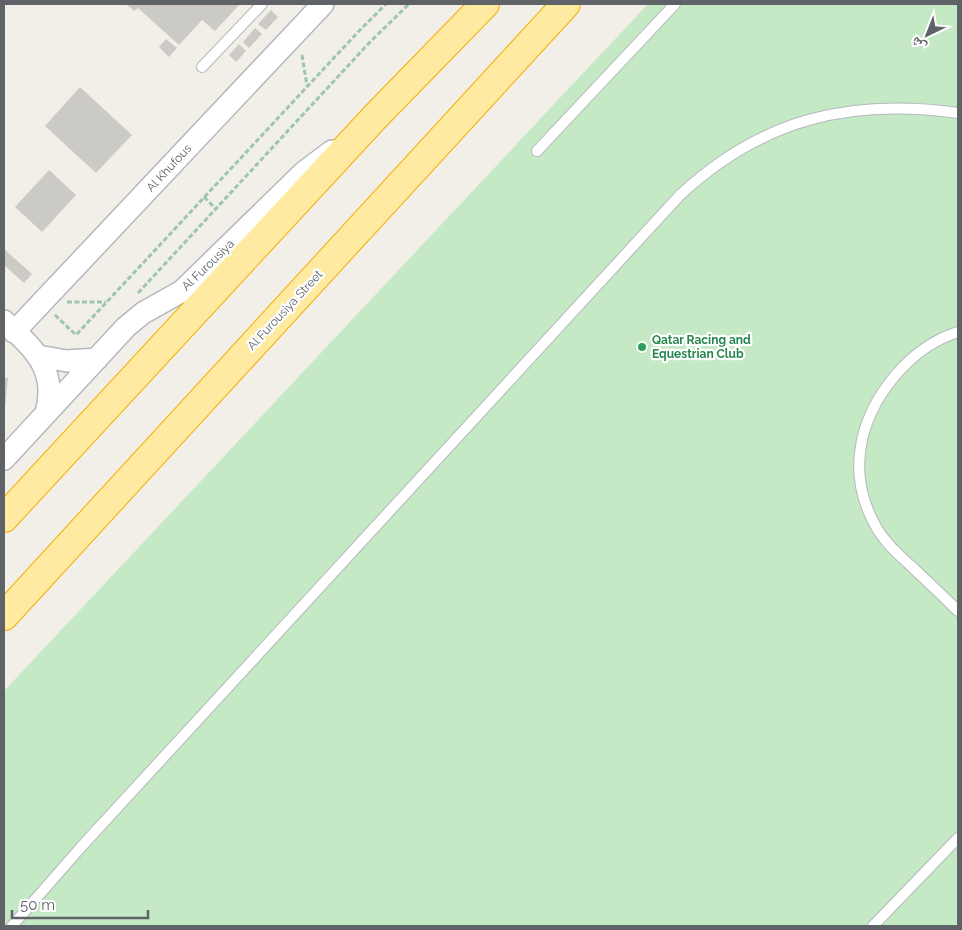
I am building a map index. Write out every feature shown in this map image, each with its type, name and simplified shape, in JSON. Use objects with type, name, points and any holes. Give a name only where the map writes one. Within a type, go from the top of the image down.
[{"type":"highway","points":[[4,518],[375,117],[484,4]]},
{"type":"highway","name":"Al Furousiya Street","points":[[4,616],[566,4]]},
{"type":"street","name":"Al Khufous","points":[[9,326],[42,302],[323,4]]},
{"type":"street","name":"Al Furousiya","points":[[4,459],[126,328],[143,313],[182,291],[304,172],[375,117]]},
{"type":"street","points":[[9,326],[38,356],[46,369],[50,384],[50,398],[46,413]]},
{"type":"street","points":[[38,356],[67,361],[97,359]]},
{"type":"lane","points":[[202,67],[262,4]]},
{"type":"lane","points":[[537,151],[676,4]]},
{"type":"lane","points":[[12,926],[82,846],[355,548],[653,224],[702,175],[749,143],[784,128],[831,114],[884,108],[958,113]]},
{"type":"lane","points":[[958,332],[924,348],[910,359],[888,384],[871,410],[866,424],[860,458],[860,475],[864,500],[882,538],[958,611]]},
{"type":"lane","points":[[873,926],[958,838]]},
{"type":"path","points":[[42,302],[76,335],[307,86],[386,4]]},
{"type":"path","points":[[135,295],[370,42],[409,4]]},
{"type":"path","points":[[298,31],[307,86]]},
{"type":"path","points":[[204,198],[215,208]]},
{"type":"path","points":[[42,302],[107,302]]},
{"type":"green space","name":"Qatar Racing and Equestrian Club","points":[[648,4],[958,4],[958,926],[4,926],[4,691]]},
{"type":"building","points":[[126,4],[240,4],[215,31],[202,20],[179,45],[138,8],[134,11]]},
{"type":"building","points":[[271,10],[278,17],[266,30],[258,24]]},
{"type":"building","points":[[255,28],[262,34],[249,48],[243,42]]},
{"type":"building","points":[[166,39],[177,48],[169,57],[159,47]]},
{"type":"building","points":[[239,44],[246,51],[236,62],[229,55]]},
{"type":"building","points":[[80,87],[132,135],[96,173],[45,126]]},
{"type":"building","points":[[49,170],[76,195],[42,232],[15,207]]},
{"type":"building","points":[[4,249],[32,274],[24,283],[4,265]]},
{"type":"building","points":[[4,378],[8,378],[5,406],[4,406]]},
{"type":"place","name":"Qatar Racing and Equestrian Club","points":[[642,347]]}]
